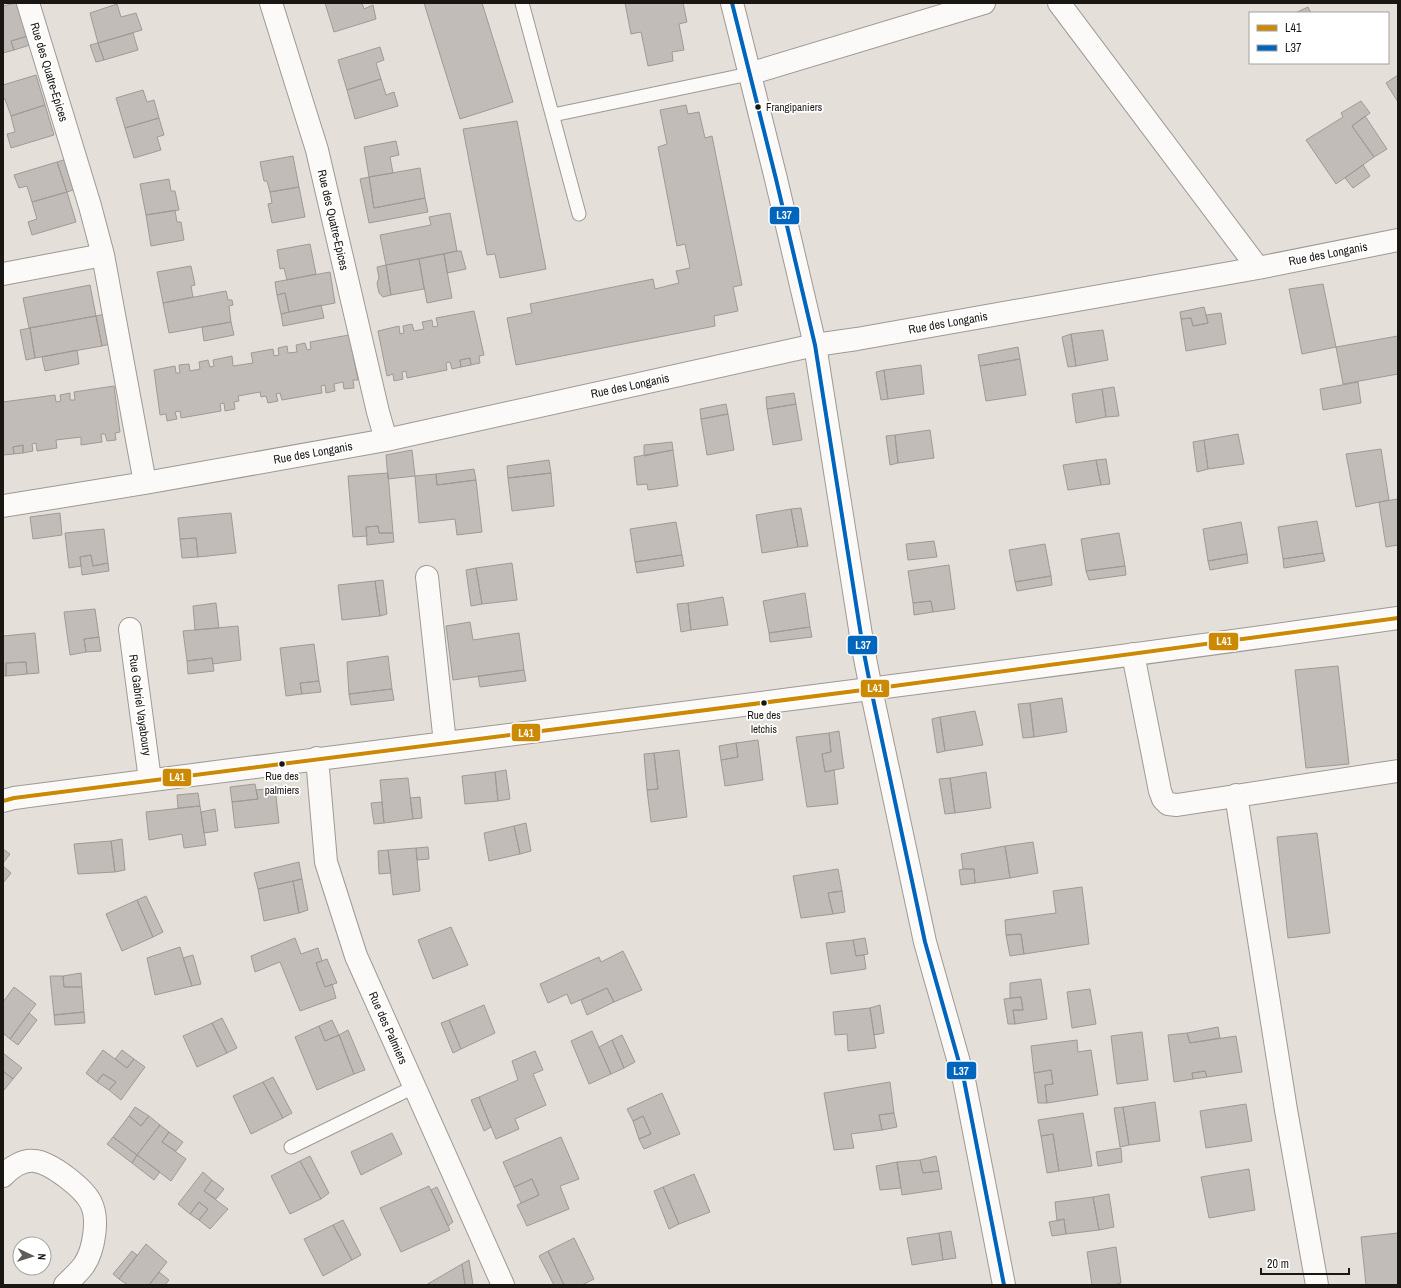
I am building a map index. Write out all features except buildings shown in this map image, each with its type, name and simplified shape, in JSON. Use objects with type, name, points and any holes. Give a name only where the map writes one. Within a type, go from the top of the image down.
[{"type":"street","name":"Rue des Quatre-Epices","points":[[28,3],[90,206],[103,255],[146,483]]},
{"type":"street","name":"Rue des Quatre-Epices","points":[[271,3],[317,150],[378,412],[386,440]]},
{"type":"street","points":[[732,3],[776,179],[815,345],[871,689],[925,942],[964,1080],[1004,1285]]},
{"type":"street","points":[[749,74],[984,3]]},
{"type":"street","points":[[1059,3],[1258,268]]},
{"type":"street","name":"Rue des Longanis","points":[[3,506],[146,483],[386,440],[815,345],[857,339],[1258,268],[1398,240]]},
{"type":"street","points":[[3,274],[103,255]]},
{"type":"street","points":[[427,577],[445,743]]},
{"type":"street","points":[[3,801],[14,798],[318,758],[871,689],[1398,618]]},
{"type":"street","name":"Rue Gabriel Vayaboury","points":[[130,629],[150,780]]},
{"type":"street","points":[[1133,654],[1160,791],[1168,804],[1177,804],[1398,771]]},
{"type":"street","name":"Rue des Palmiers","points":[[318,758],[326,862],[356,956],[503,1285]]},
{"type":"street","points":[[1236,795],[1286,1110],[1317,1285]]},
{"type":"street","points":[[3,1176],[19,1164],[34,1160],[45,1164],[63,1175],[86,1195],[91,1204],[94,1216],[94,1238],[90,1254],[84,1265],[65,1285]]},
{"type":"lane","points":[[522,3],[579,214]]},
{"type":"lane","points":[[553,114],[749,74]]},
{"type":"lane","points":[[291,1147],[414,1087]]},
{"type":"transit line","name":"L37","points":[[732,3],[776,179],[815,345],[863,648],[871,689],[925,942],[964,1080],[1004,1285]]},
{"type":"transit line","name":"L41","points":[[3,801],[14,798],[879,688],[1398,618]]},
{"type":"place","name":"Frangipaniers","points":[[758,107]]},
{"type":"place","name":"Rue des letchis","points":[[764,703]]},
{"type":"place","name":"Rue des palmiers","points":[[282,764]]}]
